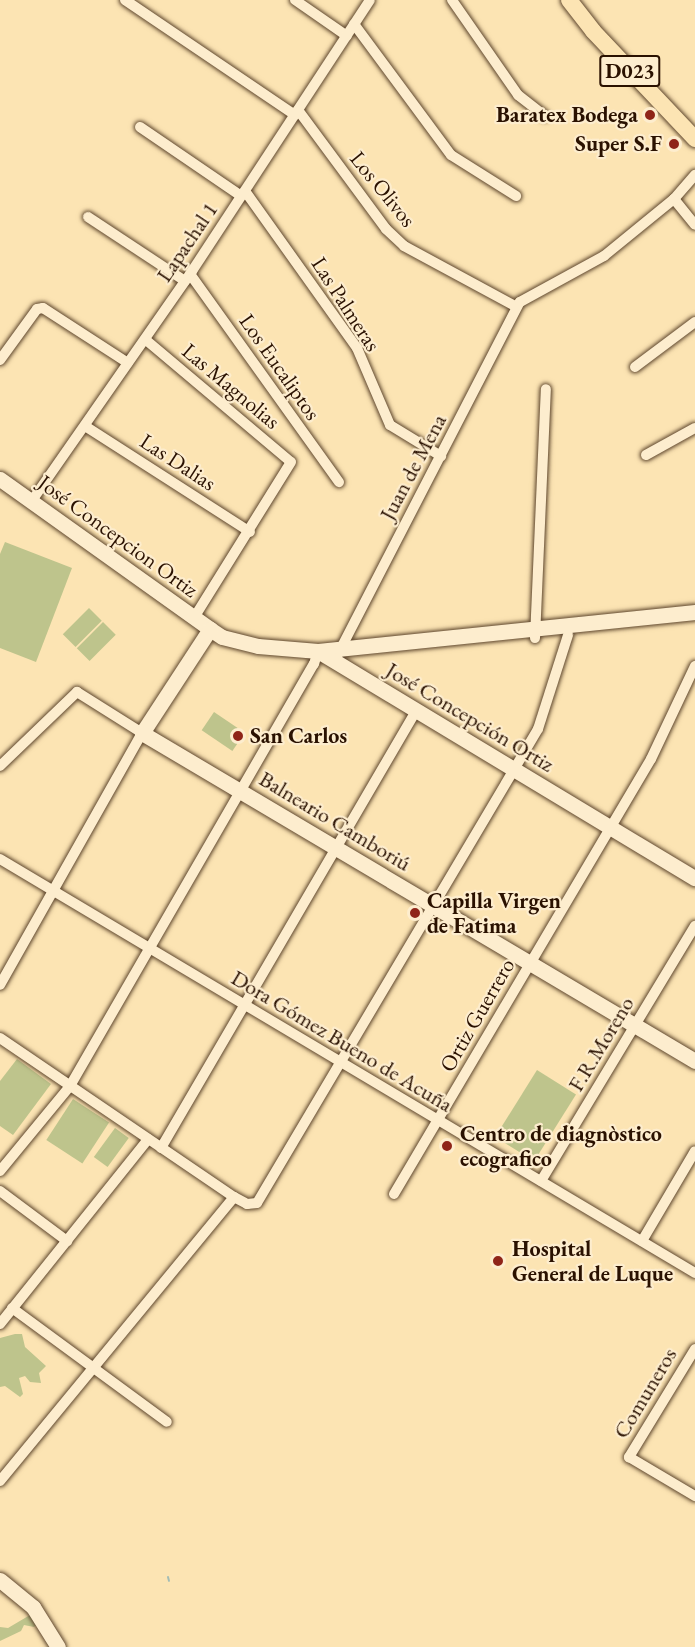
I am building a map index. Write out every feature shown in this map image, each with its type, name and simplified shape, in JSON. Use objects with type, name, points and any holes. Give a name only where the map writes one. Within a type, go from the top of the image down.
[{"type":"main road","name":"D023","points":[[569,0],[593,31],[695,139]]},
{"type":"street","name":"Los Olivos","points":[[125,0],[296,112],[386,229],[404,246],[519,305]]},
{"type":"street","points":[[294,0],[346,36]]},
{"type":"street","name":"Lapachal 1","points":[[31,502],[188,278],[370,0]]},
{"type":"street","points":[[452,0],[518,95],[545,116]]},
{"type":"street","points":[[354,24],[451,155],[516,196]]},
{"type":"street","points":[[140,127],[243,194]]},
{"type":"street","points":[[519,305],[604,256],[674,199],[695,175]]},
{"type":"street","name":"Las Palmeras","points":[[243,194],[357,348],[390,425],[441,456]]},
{"type":"street","points":[[674,199],[695,225]]},
{"type":"street","points":[[88,217],[188,278]]},
{"type":"street","name":"Los Eucaliptos","points":[[188,278],[339,482]]},
{"type":"street","name":"Juan de Mena","points":[[342,649],[519,305]]},
{"type":"street","points":[[0,360],[38,309],[43,308],[128,363]]},
{"type":"street","points":[[635,367],[695,322]]},
{"type":"street","name":"Las Magnolias","points":[[146,340],[291,461],[250,532]]},
{"type":"street","points":[[535,634],[546,389]]},
{"type":"street","name":"Las Dalias","points":[[85,426],[250,532]]},
{"type":"street","points":[[646,455],[695,428]]},
{"type":"street","name":"José Concepcion Ortiz","points":[[0,479],[210,629]]},
{"type":"street","points":[[194,618],[250,532]]},
{"type":"street","points":[[0,1171],[70,1086],[147,947],[314,664],[318,651],[342,649],[356,653],[535,634],[695,612]]},
{"type":"street","points":[[535,634],[568,635],[695,620]]},
{"type":"street","points":[[0,985],[142,733],[210,629]]},
{"type":"street","name":"José Concepción Ortiz","points":[[210,629],[242,643],[318,651],[346,670],[695,878]]},
{"type":"street","points":[[0,1038],[234,1197],[250,1205],[259,1201],[545,715],[568,635]]},
{"type":"street","points":[[342,649],[339,660],[346,670]]},
{"type":"street","name":"Ortiz Guerrero","points":[[394,1194],[651,759],[695,666]]},
{"type":"street","name":"Balneario Camboriú","points":[[0,766],[77,692],[142,733],[695,1061]]},
{"type":"street","points":[[161,1148],[246,1006],[416,711]]},
{"type":"street","name":"Dora Gómez Bueno de Acuña","points":[[0,859],[695,1273]]},
{"type":"street","name":"F.R.Moreno","points":[[541,1181],[695,927]]},
{"type":"street","points":[[0,1324],[148,1139]]},
{"type":"street","points":[[642,1241],[695,1151]]},
{"type":"street","points":[[0,1191],[67,1241]]},
{"type":"street","points":[[0,1481],[234,1197]]},
{"type":"street","points":[[12,1308],[166,1422]]},
{"type":"street","name":"Comuneros","points":[[695,1349],[629,1457],[695,1496]]},
{"type":"street","points":[[2,1586],[33,1607],[58,1647]]},
{"type":"green space","points":[[5,542],[72,568],[36,662],[0,648],[0,554]]},
{"type":"green space","points":[[89,608],[102,621],[76,647],[63,634]]},
{"type":"green space","points":[[103,622],[116,635],[90,661],[77,648]]},
{"type":"green space","points":[[214,712],[245,733],[232,751],[202,730]]},
{"type":"green space","points":[[17,1059],[51,1084],[13,1135],[0,1126],[0,1081]]},
{"type":"green space","points":[[537,1070],[576,1094],[534,1161],[495,1137]]},
{"type":"green space","points":[[73,1099],[109,1122],[82,1164],[46,1140]]},
{"type":"green space","points":[[115,1128],[129,1138],[108,1167],[94,1157]]},
{"type":"green space","points":[[22,1334],[25,1347],[46,1366],[39,1373],[41,1383],[30,1382],[25,1376],[19,1378],[23,1394],[20,1397],[5,1386],[0,1387],[0,1338]]},
{"type":"green space","points":[[30,1615],[36,1625],[34,1627],[24,1625],[21,1631],[0,1641],[0,1627],[8,1628]]},
{"type":"waterway","points":[[168,1577],[169,1581]]},
{"type":"place","name":"Baratex Bodega","points":[[650,115]]},
{"type":"place","name":"Super S.F","points":[[674,144]]},
{"type":"place","name":"San Carlos","points":[[238,736]]},
{"type":"place","name":"Capilla Virgen de Fatima","points":[[415,913]]},
{"type":"place","name":"Centro de diagnòstico ecografico","points":[[447,1146]]},
{"type":"place","name":"Hospital General de Luque","points":[[498,1261]]}]
